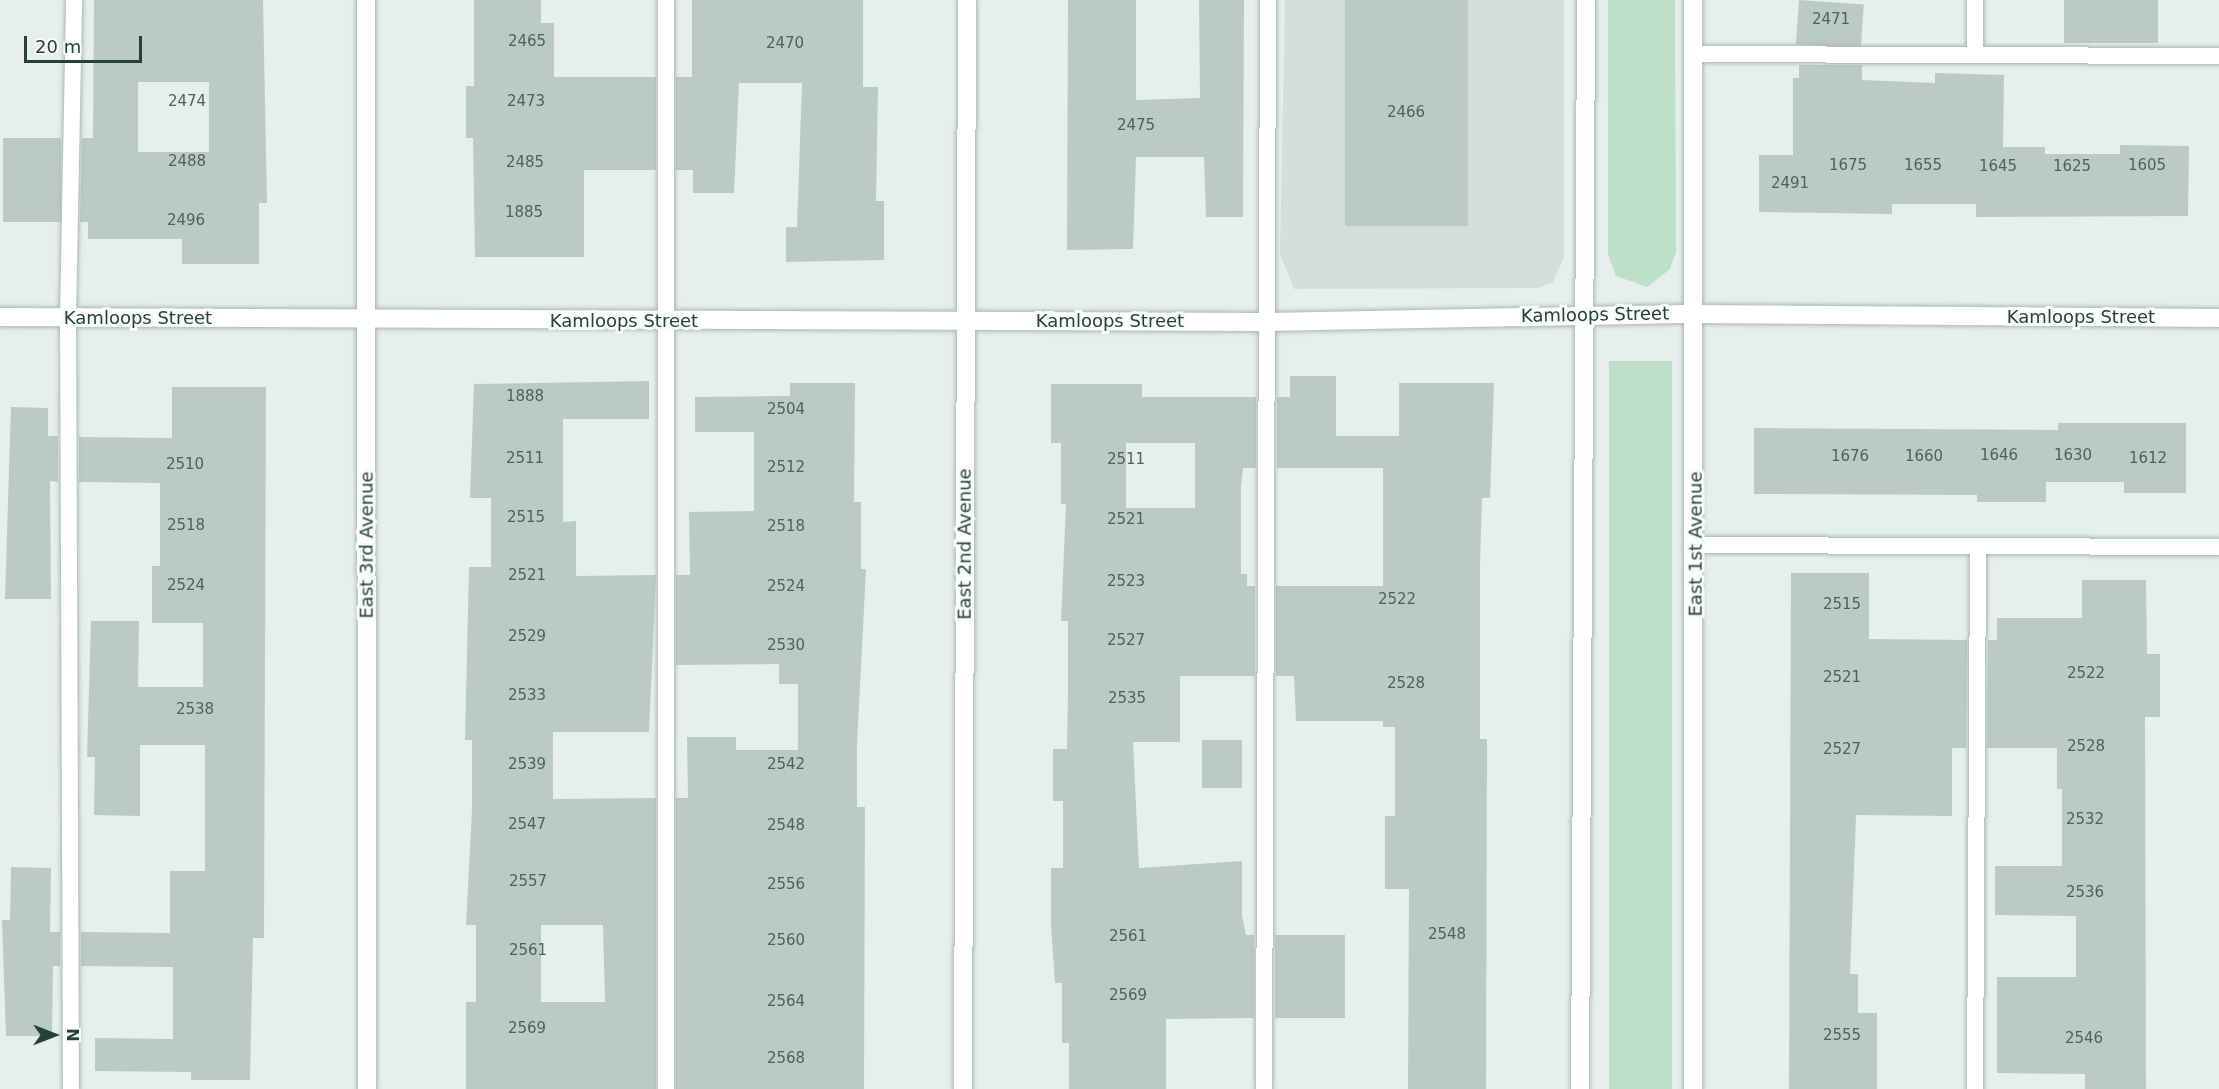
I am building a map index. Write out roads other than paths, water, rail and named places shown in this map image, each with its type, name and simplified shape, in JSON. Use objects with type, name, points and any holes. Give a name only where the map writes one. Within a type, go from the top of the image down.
[{"type":"street","name":"East 3rd Avenue","points":[[366,0],[367,1089]]},
{"type":"street","name":"East 2nd Avenue","points":[[963,1089],[964,321],[967,0]]},
{"type":"street","points":[[1580,1089],[1586,0]]},
{"type":"street","name":"East 1st Avenue","points":[[1693,0],[1697,545],[1693,1089]]},
{"type":"street","name":"Kamloops Street","points":[[0,317],[1267,322],[1694,314],[2219,318]]},
{"type":"lane","points":[[71,1089],[68,317],[74,0]]},
{"type":"lane","points":[[666,0],[663,321],[666,1089]]},
{"type":"lane","points":[[1264,1089],[1268,0]]},
{"type":"lane","points":[[1975,0],[1975,53]]},
{"type":"lane","points":[[1695,54],[1975,53],[2219,56]]},
{"type":"lane","points":[[1697,545],[2219,547]]},
{"type":"lane","points":[[1975,1089],[1978,546]]}]
